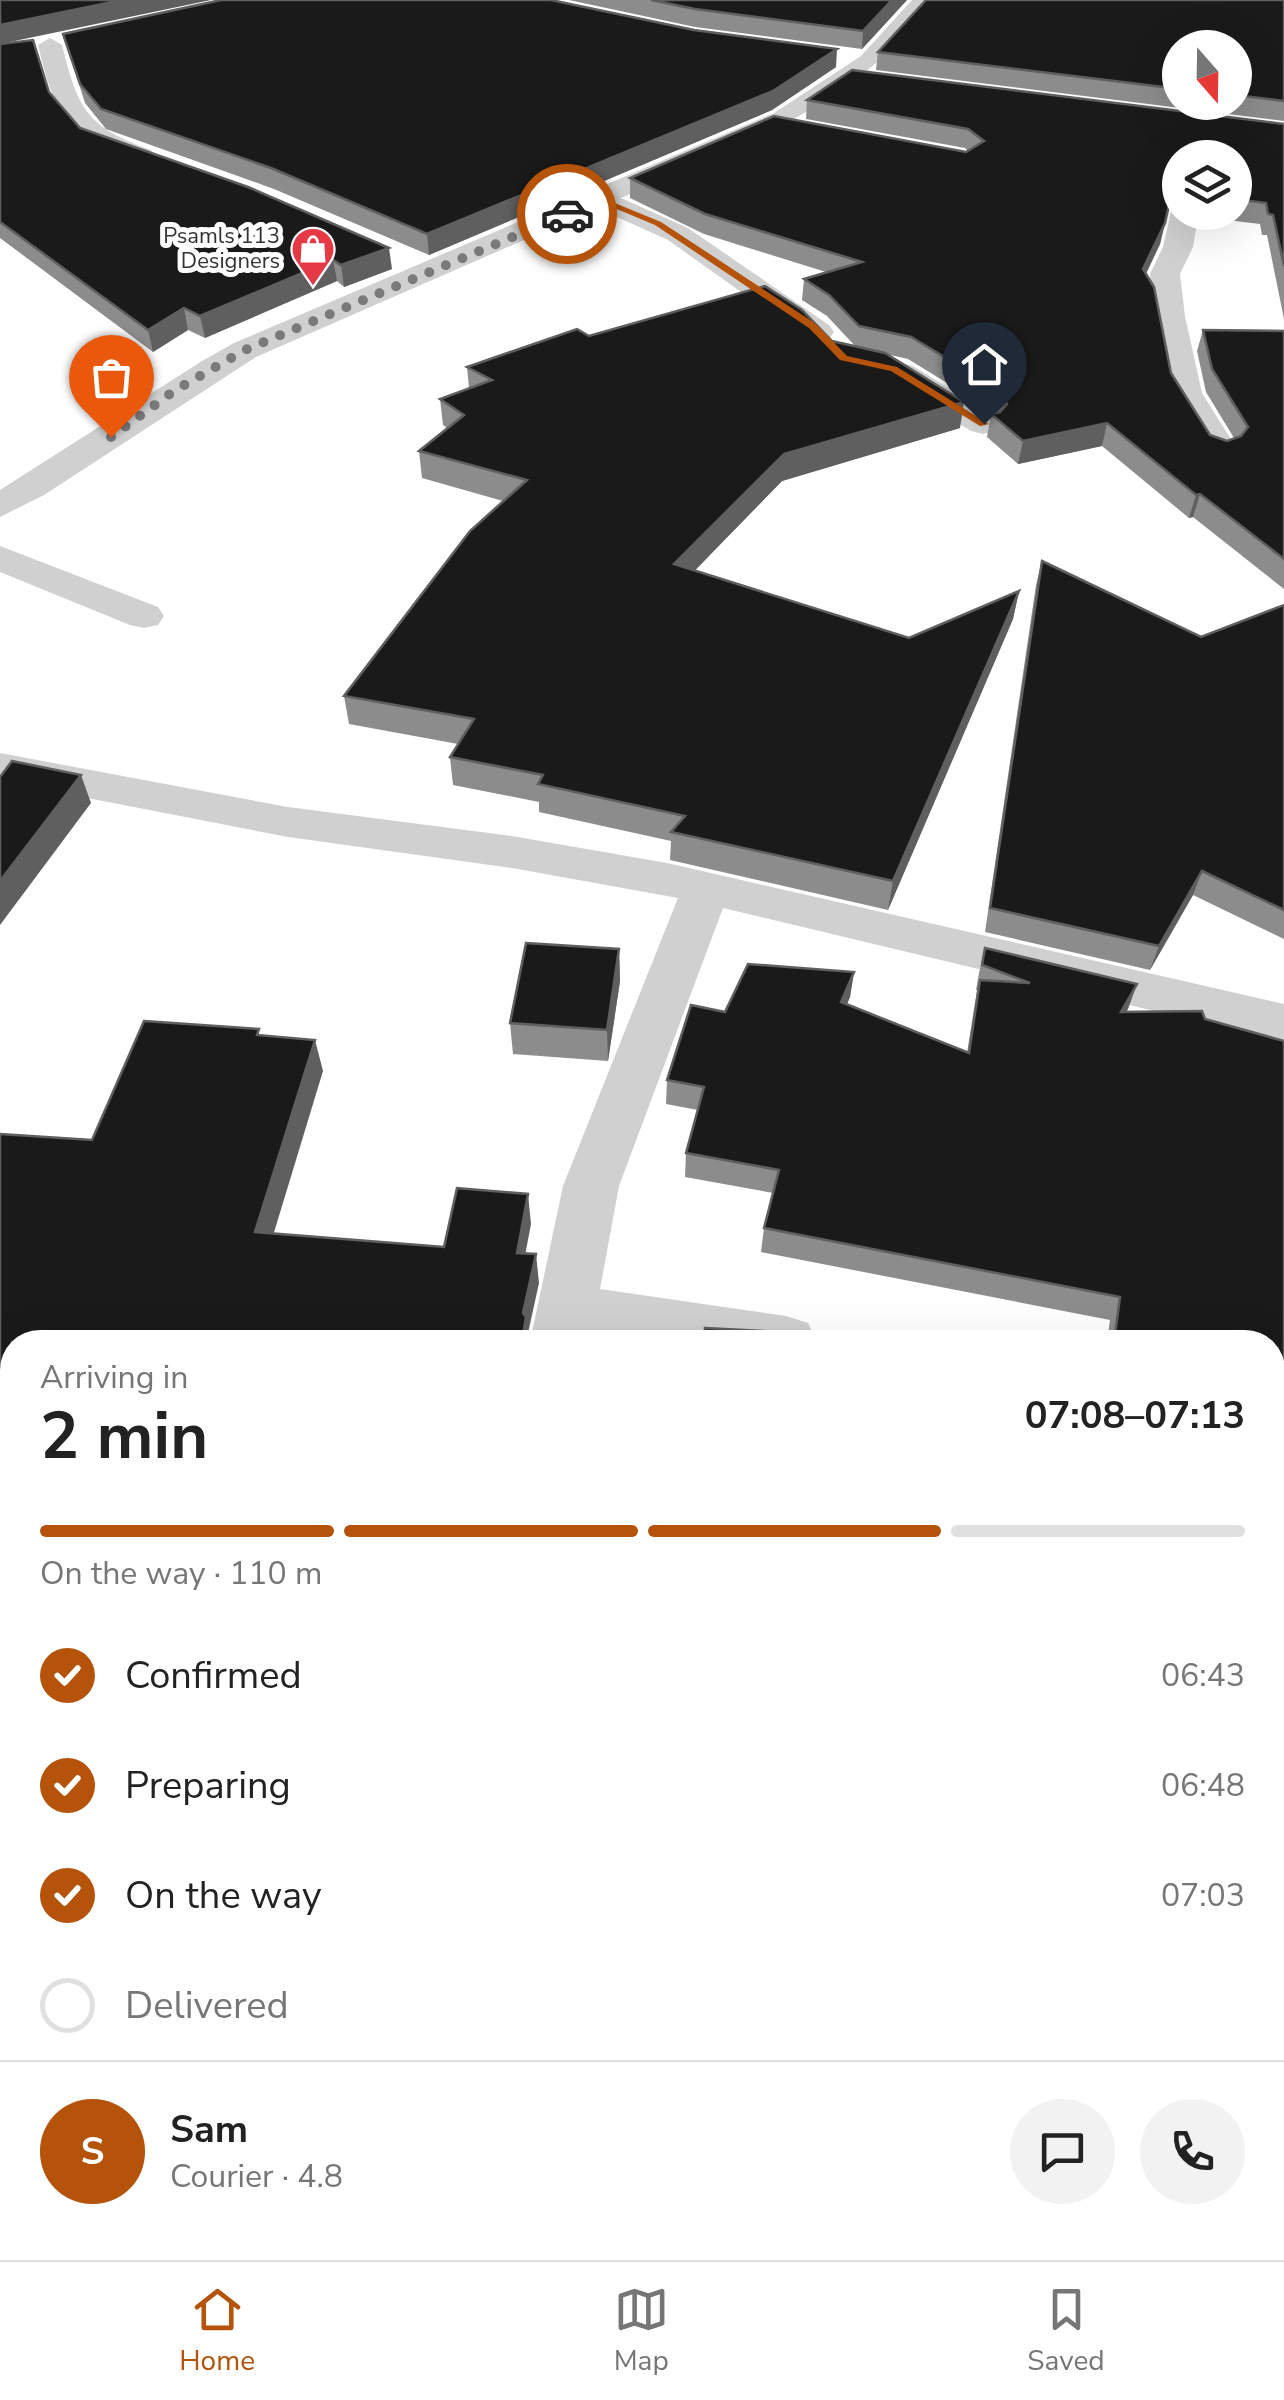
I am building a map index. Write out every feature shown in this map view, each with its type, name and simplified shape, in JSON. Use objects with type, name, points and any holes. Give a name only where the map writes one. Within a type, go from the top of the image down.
[{"type":"street","points":[[0,506],[210,369],[284,331],[600,200],[807,104],[858,69],[924,0]]},
{"type":"street","points":[[20,50],[59,44],[64,98],[77,125],[108,145],[160,163]]},
{"type":"street","points":[[770,124],[809,131]]},
{"type":"street","points":[[600,200],[678,234],[812,326],[844,358]]},
{"type":"street","points":[[1181,230],[1165,274],[1169,316],[1185,392],[1219,449]]},
{"type":"street","points":[[394,255],[431,271]]},
{"type":"street","points":[[877,365],[894,369],[984,424]]},
{"type":"street","points":[[0,558],[144,616]]},
{"type":"street","points":[[0,767],[288,822],[512,852],[706,889],[1284,1023]]},
{"type":"street","points":[[620,1330],[564,1326],[591,1186],[706,889]]},
{"type":"building","points":[[0,0],[122,0],[0,25]]},
{"type":"building","points":[[221,0],[551,0],[694,30],[837,49],[773,91],[427,234],[271,168],[101,109],[80,84],[63,34]]},
{"type":"building","points":[[651,0],[892,0],[863,31]]},
{"type":"building","points":[[926,0],[1284,0],[1284,101],[1252,97],[1252,30],[1162,30],[1162,87],[878,52]]},
{"type":"building","points":[[33,40],[49,92],[80,128],[248,187],[389,248],[341,265],[333,260],[200,316],[184,308],[148,330],[0,222],[0,44]]},
{"type":"building","points":[[852,70],[1162,109],[1162,120],[1284,124],[1284,266],[1273,215],[1268,214],[1266,203],[1252,201],[1252,140],[1162,140],[1162,229],[1143,269],[1154,287],[1171,373],[1210,435],[1227,441],[1241,436],[1248,427],[1212,369],[1203,330],[1284,331],[1284,559],[1107,423],[1023,441],[991,414],[1000,412],[1007,404],[1001,391],[911,337],[859,326],[829,295],[804,279],[862,262],[705,214],[630,178],[774,116],[966,152],[984,141],[968,129],[807,100]]},
{"type":"building","points":[[765,286],[802,310],[832,341],[885,353],[964,402],[784,454],[674,564],[909,638],[1019,591],[893,881],[671,832],[685,816],[538,784],[543,775],[450,757],[474,719],[344,696],[470,531],[527,480],[419,451],[464,415],[440,399],[492,380],[467,367],[577,329],[589,336]]},
{"type":"building","points":[[1042,561],[1201,637],[1284,605],[1284,910],[1202,871],[1159,946],[990,908]]},
{"type":"building","points":[[12,761],[81,775],[0,881],[0,777]]},
{"type":"building","points":[[526,943],[619,949],[607,1030],[510,1023]]},
{"type":"building","points":[[985,948],[1137,984],[1121,1012],[1202,1011],[1205,1019],[1284,1041],[1284,1330],[1116,1330],[1120,1297],[764,1228],[779,1170],[686,1153],[704,1087],[667,1080],[691,1005],[725,1012],[748,964],[854,972],[841,1002],[969,1053],[980,980],[1030,983],[982,965]]},
{"type":"building","points":[[144,1021],[259,1029],[257,1035],[315,1040],[255,1232],[444,1247],[457,1188],[528,1194],[517,1253],[536,1254],[523,1313],[524,1330],[0,1330],[0,1134],[92,1140]]},
{"type":"way so far","points":[[111,437],[174,391],[245,350],[567,214]]},
{"type":"place","name":"Psamls 113 Designers","points":[[313,287]]},
{"type":"route","points":[[567,214],[600,200],[678,234],[812,326],[844,358],[894,369],[984,424]]}]
